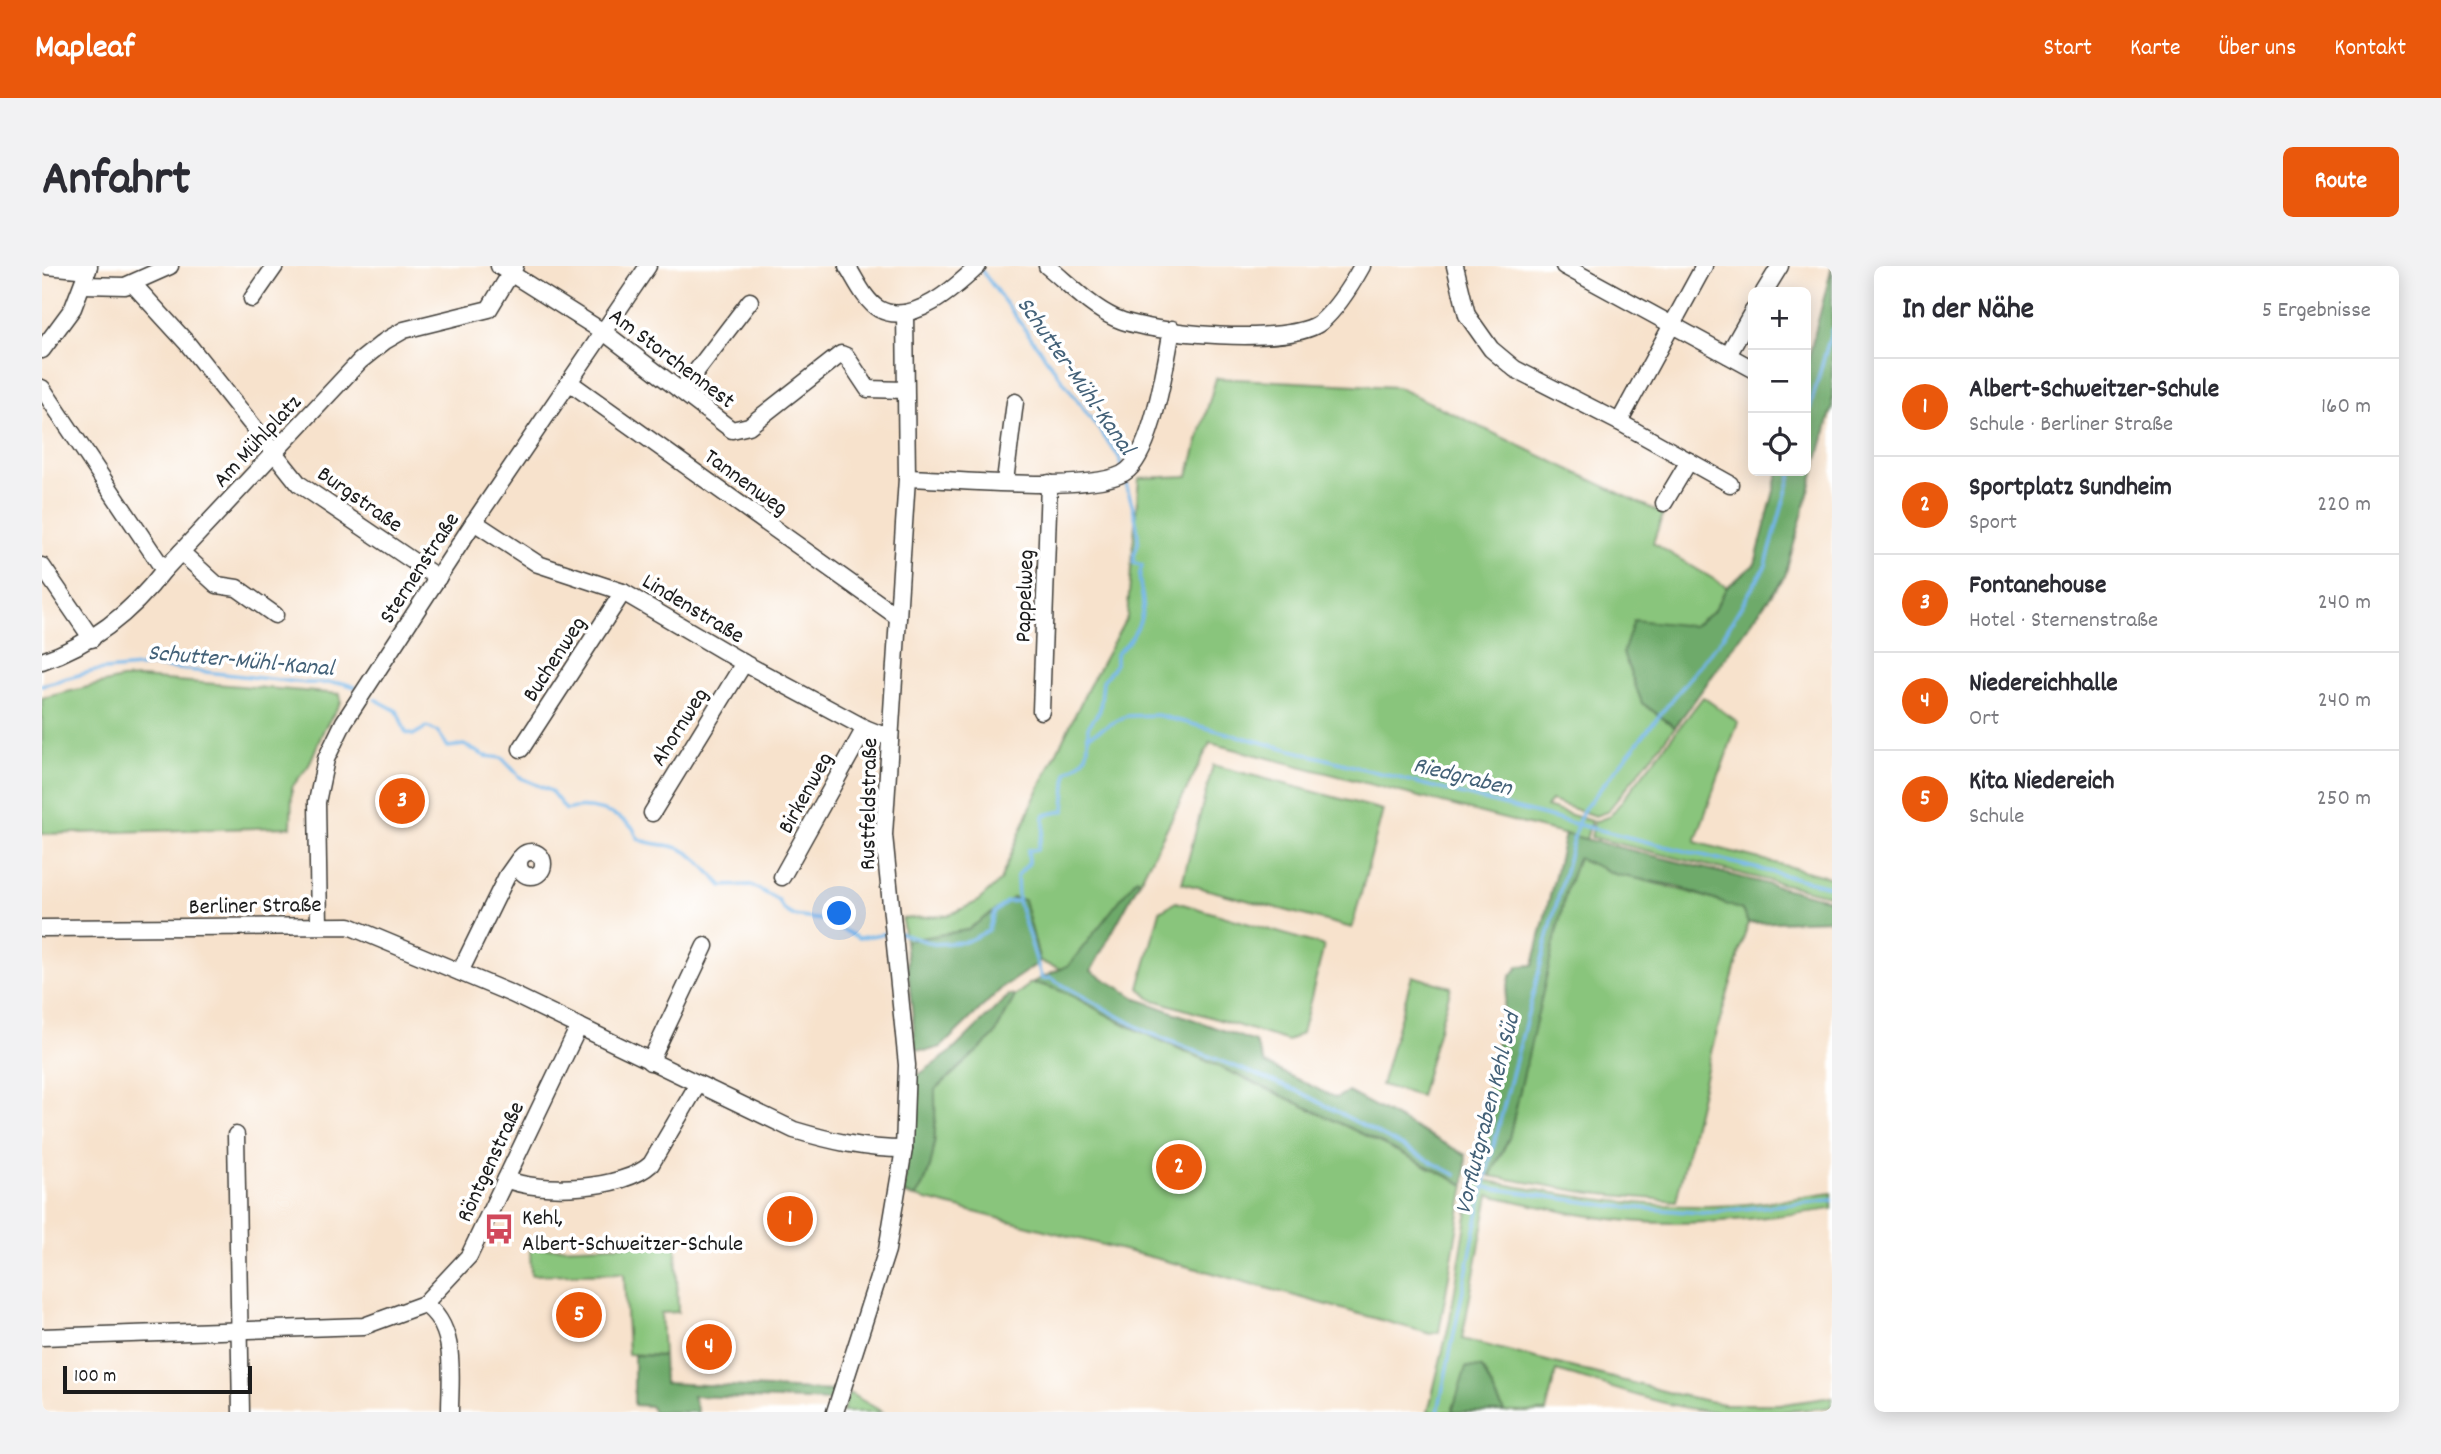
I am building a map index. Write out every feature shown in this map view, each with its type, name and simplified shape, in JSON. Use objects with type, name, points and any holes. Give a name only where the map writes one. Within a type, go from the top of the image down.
[{"type":"street","points":[[47,266],[87,274],[104,287],[133,284],[170,266]]},
{"type":"street","points":[[252,299],[275,266]]},
{"type":"street","name":"Sternenstraße","points":[[319,925],[317,802],[326,759],[344,722],[474,522],[648,266]]},
{"type":"street","points":[[847,266],[878,308],[905,313],[942,295],[976,269]]},
{"type":"street","points":[[1047,266],[1096,307],[1118,319],[1226,336],[1267,336],[1310,327],[1320,322],[1362,266]]},
{"type":"street","points":[[1455,266],[1467,315],[1490,349],[1515,369],[1619,422],[1730,484]]},
{"type":"street","points":[[1564,266],[1748,366]]},
{"type":"street","points":[[1619,422],[1703,266]]},
{"type":"street","points":[[1767,287],[1780,266]]},
{"type":"street","name":"Am Storchennest","points":[[508,269],[605,333],[732,430],[749,426],[841,355],[846,356],[867,389],[905,390]]},
{"type":"street","name":"Am Mühlplatz","points":[[42,662],[92,639],[141,601],[164,570],[360,361],[404,330],[489,309],[508,269]]},
{"type":"street","points":[[42,350],[68,317],[87,274]]},
{"type":"street","name":"Burgstraße","points":[[133,284],[187,343],[299,484],[438,578]]},
{"type":"street","points":[[681,391],[750,301]]},
{"type":"street","name":"Rustfeldstraße","points":[[835,1412],[887,1250],[904,1149],[907,1065],[892,941],[884,835],[907,478],[905,313]]},
{"type":"street","points":[[1728,355],[1748,320]]},
{"type":"street","points":[[907,478],[1049,483],[1115,479],[1130,469],[1143,447],[1159,394],[1172,329]]},
{"type":"street","name":"Tannenweg","points":[[569,382],[898,617]]},
{"type":"street","points":[[42,388],[164,570]]},
{"type":"street","points":[[1005,481],[1016,401]]},
{"type":"street","points":[[1664,503],[1689,461]]},
{"type":"street","name":"Pappelweg","points":[[1041,711],[1049,483]]},
{"type":"street","name":"Lindenstraße","points":[[474,522],[538,564],[623,592],[744,663],[865,729],[890,738]]},
{"type":"street","points":[[181,552],[217,585],[237,588],[275,615]]},
{"type":"street","points":[[42,566],[92,639]]},
{"type":"street","name":"Buchenweg","points":[[521,749],[623,592]]},
{"type":"street","name":"Ahornweg","points":[[652,813],[744,663]]},
{"type":"street","name":"Birkenweg","points":[[782,877],[865,729]]},
{"type":"street","points":[[460,972],[507,876],[519,859]]},
{"type":"street","name":"Berliner Straße","points":[[42,928],[349,926],[376,934],[579,1026],[793,1130],[837,1143],[877,1149],[904,1149]]},
{"type":"street","points":[[650,1062],[705,946]]},
{"type":"street","name":"Röntgenstraße","points":[[42,1338],[364,1326],[424,1304],[469,1256],[579,1026]]},
{"type":"street","points":[[506,1179],[524,1187],[609,1183],[640,1174],[658,1154],[698,1084]]},
{"type":"street","points":[[236,1135],[241,1412]]},
{"type":"street","points":[[424,1304],[437,1313],[446,1328],[450,1412]]},
{"type":"green space","points":[[1832,266],[1832,409],[1785,576],[1675,727],[1642,703],[1623,653],[1634,620],[1693,626],[1713,612],[1727,587],[1755,564],[1778,476],[1811,476],[1811,348]]},
{"type":"green space","points":[[1216,378],[1397,387],[1663,514],[1653,543],[1727,587],[1713,612],[1693,626],[1642,703],[1675,727],[1607,812],[1595,816],[1551,801],[1546,807],[1591,821],[1586,840],[1210,743],[1140,881],[1137,879],[1069,965],[1061,969],[1040,962],[1024,900],[1013,898],[967,930],[905,941],[902,919],[949,915],[977,902],[1000,881],[1034,799],[1088,688],[1127,617],[1139,478],[1188,476]]},
{"type":"green space","points":[[140,678],[340,694],[341,702],[324,729],[309,765],[292,787],[291,827],[42,834],[42,698],[121,679]]},
{"type":"green space","points":[[1703,697],[1738,722],[1695,842],[1832,878],[1832,896],[1591,837],[1594,822],[1610,816]]},
{"type":"green space","points":[[1213,765],[1383,810],[1352,928],[1182,883]]},
{"type":"green space","points":[[1565,834],[1832,900],[1832,920],[1748,923],[1742,910],[1676,886],[1617,875],[1578,858],[1567,888],[1509,1138],[1490,1176],[1473,1167],[1505,999],[1510,977],[1519,966],[1533,965]]},
{"type":"green space","points":[[1578,858],[1742,910],[1748,923],[1711,1052],[1676,1201],[1591,1193],[1490,1176],[1509,1138],[1567,888]]},
{"type":"green space","points":[[1137,878],[1140,881],[1091,971],[1140,1000],[1255,1042],[1265,1064],[1336,1098],[1348,1092],[1466,1155],[1465,1185],[1069,994],[1031,983],[1069,965]]},
{"type":"green space","points":[[1013,898],[1024,900],[1040,962],[1003,987],[941,1047],[927,1051],[916,1049],[905,941],[967,930]]},
{"type":"green space","points":[[1176,902],[1324,946],[1302,1033],[1288,1041],[1151,999],[1139,988],[1160,911]]},
{"type":"green space","points":[[1412,976],[1451,987],[1420,1096],[1381,1085]]},
{"type":"green space","points":[[1031,983],[1069,994],[1128,1026],[1298,1103],[1465,1185],[1439,1332],[1431,1334],[1209,1272],[915,1197],[923,1185],[932,1159],[935,1090],[994,1036],[1015,996]]},
{"type":"green space","points":[[1009,995],[1015,996],[994,1036],[935,1090],[934,1146],[928,1173],[915,1197],[904,1194],[914,1078],[951,1052]]},
{"type":"green space","points":[[1479,1179],[1534,1190],[1648,1204],[1736,1205],[1832,1193],[1832,1209],[1691,1223],[1602,1218],[1489,1195],[1462,1339],[1723,1404],[1784,1404],[1832,1397],[1832,1407],[1761,1412],[1698,1410],[1657,1401],[1556,1371],[1546,1412],[1504,1412],[1482,1368],[1467,1367],[1452,1412],[1428,1412],[1450,1320],[1472,1186]]},
{"type":"green space","points":[[676,1243],[678,1312],[661,1313],[663,1356],[628,1354],[624,1273],[531,1275],[530,1249]]},
{"type":"green space","points":[[634,1355],[663,1356],[664,1383],[835,1391],[832,1401],[693,1396],[698,1412],[654,1412],[650,1406],[634,1405]]},
{"type":"green space","points":[[1466,1367],[1482,1368],[1504,1412],[1452,1412]]},
{"type":"green space","points":[[849,1393],[883,1412],[842,1412]]},
{"type":"waterway","name":"Schutter-Mühl-Kanal","points":[[982,271],[1119,457],[1121,466]]},
{"type":"waterway","points":[[1809,413],[1832,329]]},
{"type":"waterway","name":"Vorflutgraben Kehl Süd","points":[[1438,1412],[1488,1167],[1577,825],[1584,809],[1722,638],[1766,565],[1791,476]]},
{"type":"waterway","name":"Schutter-Mühl-Kanal","points":[[899,933],[934,944],[965,942],[988,931],[994,913],[1006,902],[1018,901],[1017,876],[1029,863],[1028,850],[1037,850],[1044,829],[1044,815],[1064,811],[1067,772],[1080,763],[1086,754],[1088,727],[1100,710],[1103,681],[1116,664],[1116,654],[1134,632],[1142,612],[1142,565],[1134,563],[1138,541],[1137,525],[1124,477]]},
{"type":"waterway","name":"Schutter-Mühl-Kanal","points":[[42,685],[94,671],[150,666],[307,683],[343,683],[355,687]]},
{"type":"waterway","name":"Schutter-Mühl-Kanal","points":[[375,699],[397,711],[406,733],[413,735],[427,727],[438,732],[448,747],[464,745],[485,756],[502,758],[521,778],[551,791],[566,810],[592,808],[619,817],[633,828],[637,837],[642,840],[675,847],[688,853],[722,886],[751,885],[778,900],[783,909],[794,916],[823,920],[859,938],[888,933]]},
{"type":"waterway","name":"Riedgraben","points":[[1088,736],[1126,716],[1157,715],[1591,828],[1832,887]]},
{"type":"waterway","points":[[1018,901],[1042,979],[1050,978],[1147,1032],[1300,1092],[1456,1175]]},
{"type":"waterway","points":[[1484,1187],[1612,1206],[1702,1213],[1832,1200]]},
{"type":"place","name":"Fontanehouse","points":[[402,801]]},
{"type":"place","name":"Sportplatz Sundheim","points":[[1179,1167]]},
{"type":"place","name":"Albert-Schweitzer-Schule","points":[[790,1219]]},
{"type":"place","name":"Kehl, Albert-Schweitzer-Schule","points":[[499,1229]]},
{"type":"place","name":"Kita Niedereich","points":[[579,1315]]},
{"type":"place","name":"Niedereichhalle","points":[[709,1347]]}]
